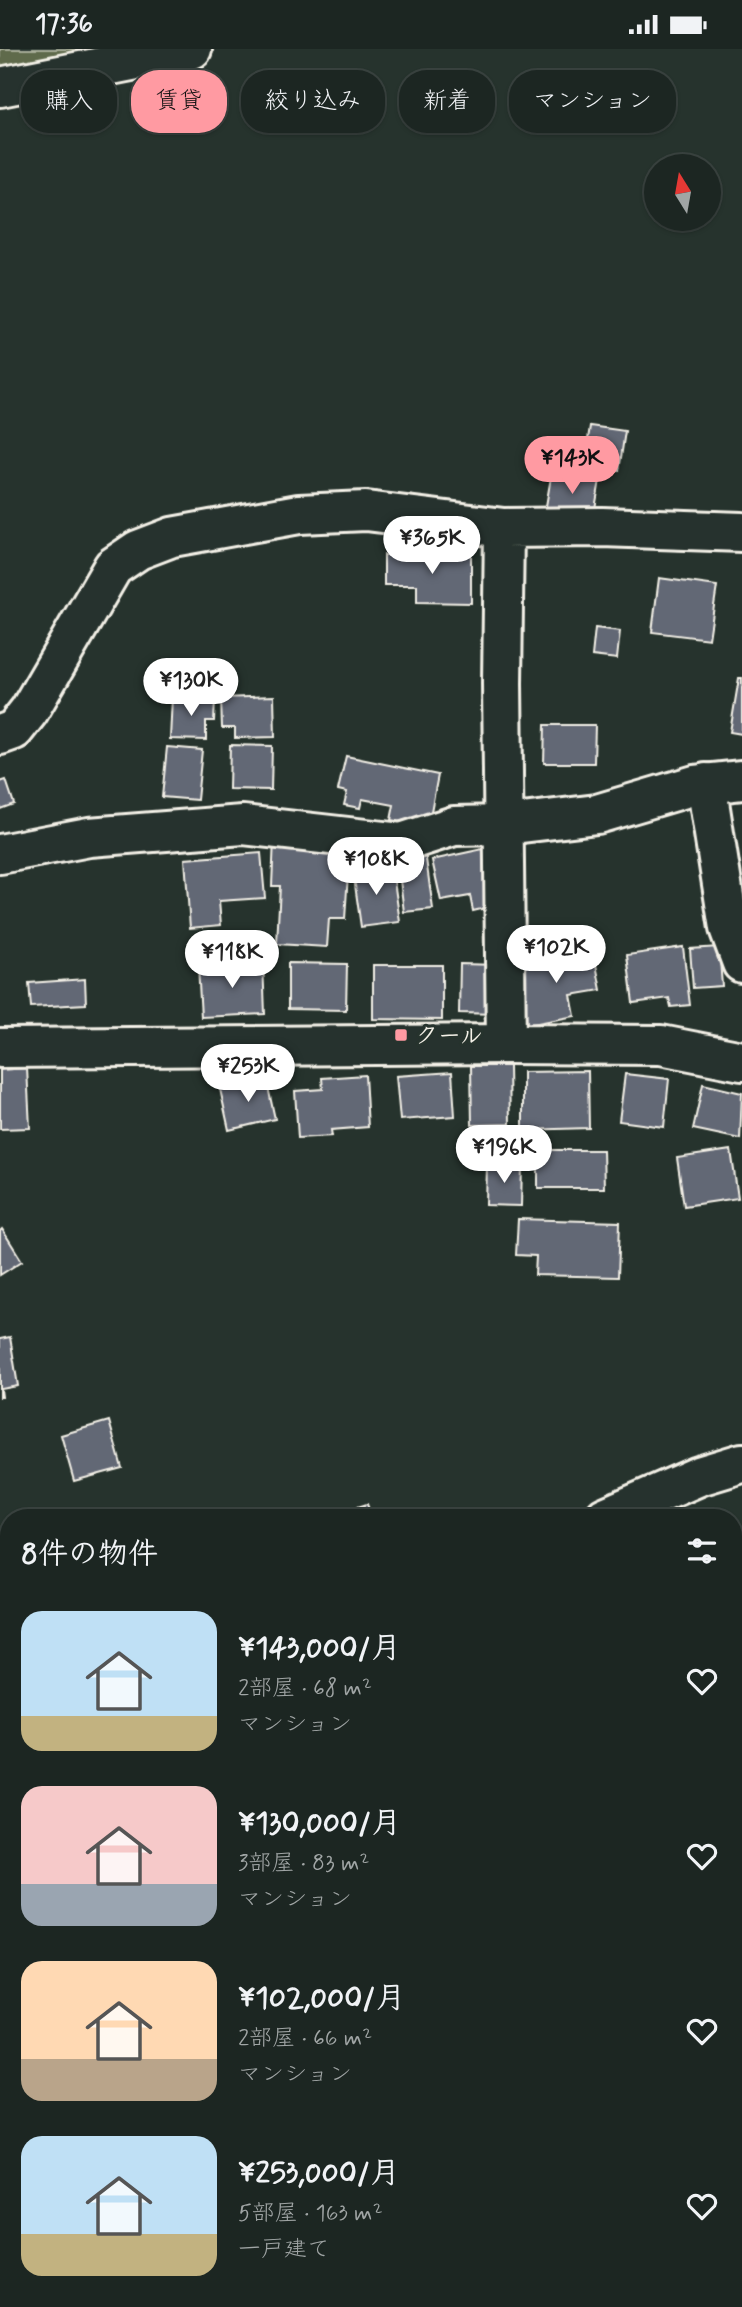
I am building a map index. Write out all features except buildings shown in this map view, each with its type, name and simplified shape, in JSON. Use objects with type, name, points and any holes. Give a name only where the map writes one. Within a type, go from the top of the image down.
[{"type":"street","points":[[0,87],[192,49]]},
{"type":"street","points":[[0,735],[14,730],[29,711],[113,567],[138,550],[172,537],[299,514],[366,511],[505,528],[602,527],[742,532]]},
{"type":"street","points":[[505,528],[502,683],[506,1044]]},
{"type":"street","points":[[0,854],[89,837],[243,825],[401,843],[454,826],[505,825],[597,814],[724,781],[729,928],[742,963]]},
{"type":"street","points":[[0,1048],[661,1045],[742,1061]]},
{"type":"street","points":[[623,1509],[699,1476],[742,1463]]},
{"type":"green space","points":[[0,49],[109,49],[0,68]]},
{"type":"place","name":"クール","points":[[401,1035]]}]
